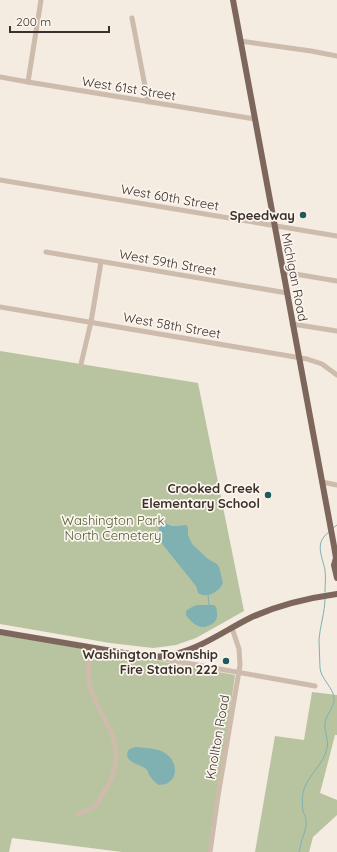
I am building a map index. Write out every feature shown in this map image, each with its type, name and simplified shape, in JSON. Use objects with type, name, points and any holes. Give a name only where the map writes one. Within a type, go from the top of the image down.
[{"type":"main road","name":"Michigan Road","points":[[233,0],[292,324],[337,559],[334,565],[337,578]]},
{"type":"main road","points":[[0,632],[151,657],[163,656],[191,649],[203,644],[265,612],[298,601],[335,594]]},
{"type":"street","points":[[28,82],[41,0]]},
{"type":"street","points":[[132,18],[148,102]]},
{"type":"street","points":[[240,41],[337,56]]},
{"type":"street","name":"West 61st Street","points":[[0,77],[255,119]]},
{"type":"street","name":"West 60th Street","points":[[0,180],[337,236]]},
{"type":"street","name":"West 59th Street","points":[[46,252],[287,293]]},
{"type":"street","points":[[81,364],[91,322],[101,262]]},
{"type":"street","points":[[283,272],[337,281]]},
{"type":"street","name":"West 58th Street","points":[[0,307],[314,360],[337,375]]},
{"type":"street","points":[[292,324],[337,331]]},
{"type":"street","points":[[322,482],[337,485]]},
{"type":"street","name":"Knollton Road","points":[[210,852],[239,673],[239,649],[232,628]]},
{"type":"street","points":[[77,814],[94,807],[110,781],[116,761],[116,746],[112,734],[94,699],[89,682],[91,648]]},
{"type":"street","points":[[151,657],[314,686]]},
{"type":"green space","name":"Washington Park North Cemetery","points":[[0,351],[198,383],[244,611],[196,638],[176,645],[153,648],[110,643],[0,624]]},
{"type":"green space","points":[[0,632],[235,675],[210,852],[122,852],[12,838],[9,852],[0,852]]},
{"type":"green space","points":[[312,692],[337,695],[337,735],[335,735],[320,793],[337,800],[337,815],[313,837],[309,852],[255,852],[275,736],[304,740]]},
{"type":"water","points":[[159,519],[171,526],[186,525],[192,544],[208,559],[217,564],[223,583],[216,592],[209,595],[201,595],[198,593],[196,586],[163,545],[159,533]]},
{"type":"water","points":[[197,605],[214,605],[216,607],[217,614],[217,619],[215,622],[208,626],[200,627],[191,621],[186,615],[186,611]]},
{"type":"water","points":[[136,747],[151,748],[169,756],[175,768],[175,773],[170,781],[166,784],[159,785],[145,768],[130,761],[127,755],[128,751]]},
{"type":"waterway","points":[[333,528],[337,525]]},
{"type":"waterway","points":[[325,592],[325,570],[320,545],[324,536],[329,532]]},
{"type":"waterway","points":[[208,595],[209,605]]},
{"type":"waterway","points":[[299,852],[306,823],[306,817],[302,807],[304,787],[319,766],[325,754],[327,745],[325,723],[334,701],[332,690],[322,676],[320,668],[319,640],[325,598]]},
{"type":"place","name":"Speedway","points":[[303,215]]},
{"type":"place","name":"Crooked Creek Elementary School","points":[[268,495]]},
{"type":"place","name":"Washington Township Fire Station 222","points":[[226,661]]}]
